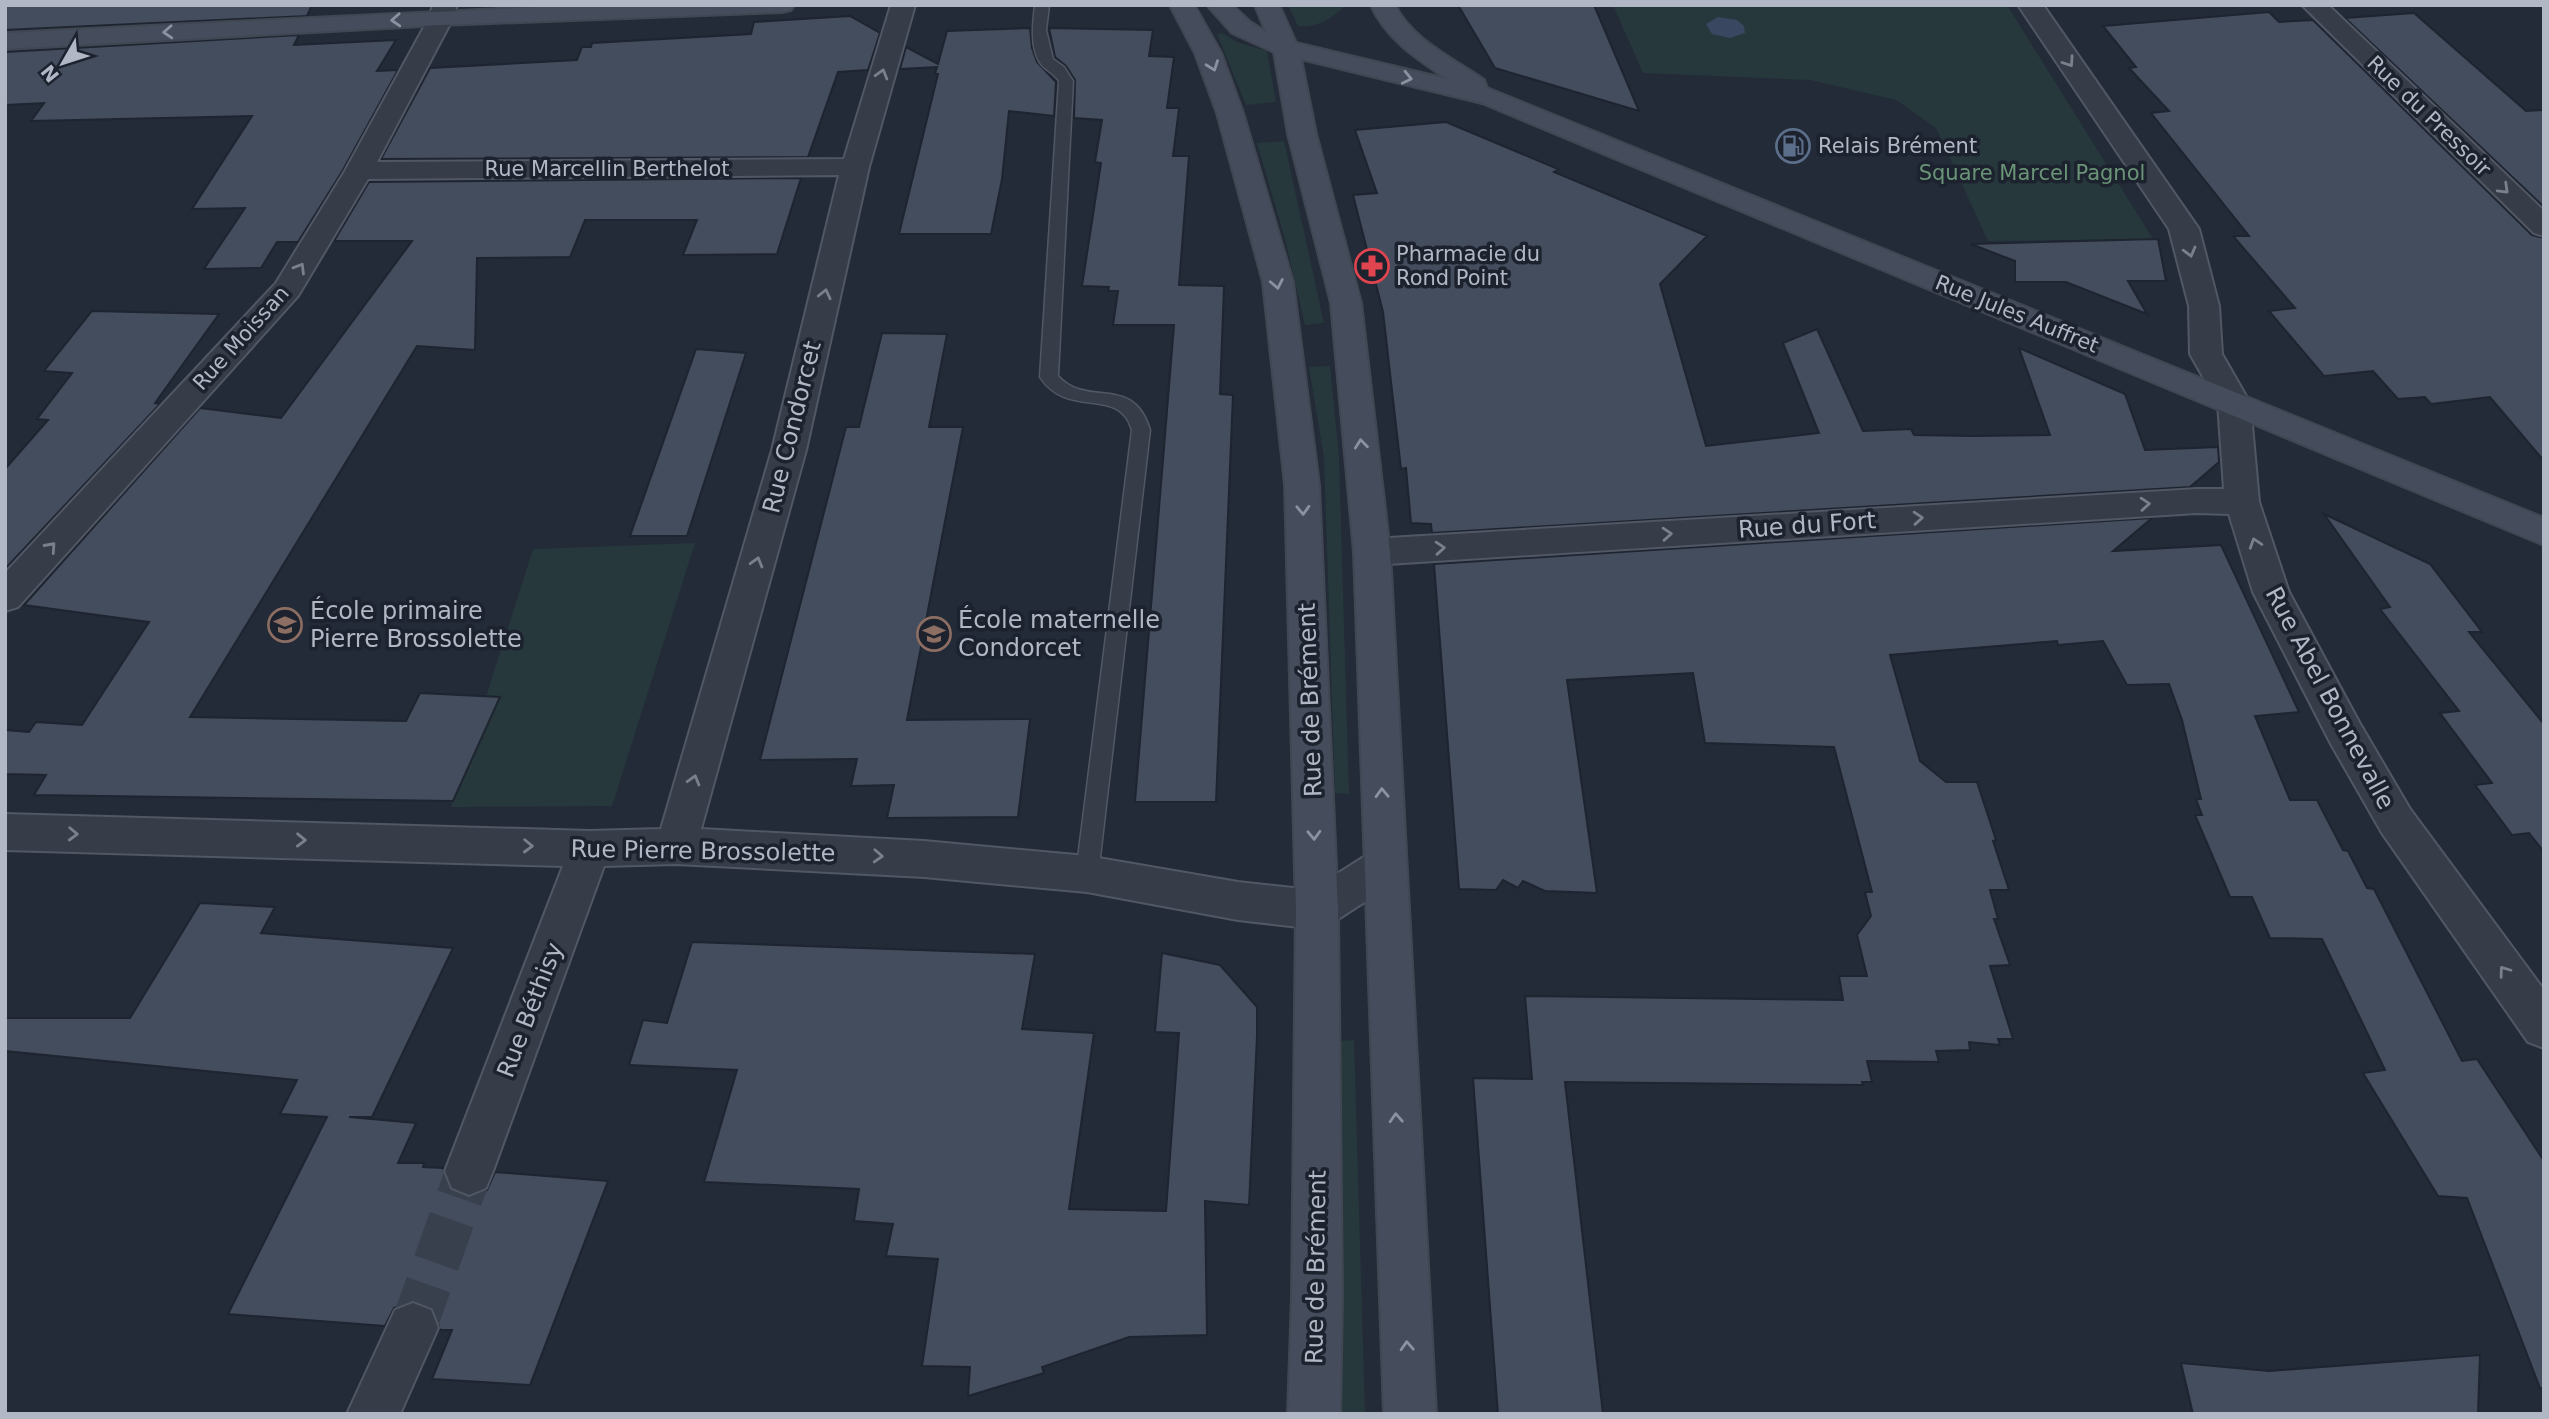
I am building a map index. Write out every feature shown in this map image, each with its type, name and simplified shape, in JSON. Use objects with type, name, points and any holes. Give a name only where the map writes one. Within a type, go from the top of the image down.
[{"type":"main road","points":[[5,41],[443,12],[782,5]]},
{"type":"main road","name":"Rue de Brément","points":[[1182,5],[1208,53],[1230,113],[1278,282],[1302,485],[1317,910],[1317,1296],[1314,1414]]},
{"type":"main road","name":"Rue Jules Auffret","points":[[1219,5],[1231,22],[1241,30],[1334,69],[1491,97],[2544,531]]},
{"type":"main road","points":[[1267,5],[1286,48],[1334,69]]},
{"type":"main road","points":[[1384,10],[1334,69],[1305,145],[1346,303],[1372,552],[1410,1414]]},
{"type":"main road","name":"Rue Jules Auffret","points":[[1384,10],[1400,31],[1491,97]]},
{"type":"street","name":"Rue Condorcet","points":[[676,846],[789,450],[855,167],[903,5]]},
{"type":"street","name":"Rue Abel Bonnevalle","points":[[2031,5],[2184,229],[2204,306],[2206,354],[2234,403],[2242,502],[2271,592],[2396,821],[2544,1027]]},
{"type":"street","name":"Rue du Pressoir","points":[[2314,5],[2544,227]]},
{"type":"street","name":"Rue Moissan","points":[[5,597],[287,289],[359,171],[443,12]]},
{"type":"street","name":"Rue Marcellin Berthelot","points":[[359,171],[855,167]]},
{"type":"street","name":"Rue du Fort","points":[[1372,552],[2169,503],[2242,502]]},
{"type":"street","name":"Rue Pierre Brossolette","points":[[5,832],[590,849],[676,846],[924,859],[1087,874],[1238,901],[1317,910]]},
{"type":"street","name":"Rue Béthisy","points":[[469,1171],[590,849]]},
{"type":"street","points":[[1317,910],[1385,866]]},
{"type":"street","points":[[373,1414],[413,1328]]},
{"type":"lane","points":[[1042,5],[1039,30],[1046,61],[1059,70],[1066,81],[1049,377],[1055,386],[1075,398],[1119,401],[1134,411],[1141,430],[1087,874]]},
{"type":"green space","points":[[1288,5],[1345,5],[1324,22],[1298,26]]},
{"type":"green space","name":"Square Marcel Pagnol","points":[[1613,5],[2007,5],[2153,239],[1988,241],[1936,128],[1896,100],[1810,80],[1643,73]]},
{"type":"green space","points":[[1222,33],[1237,42],[1267,51],[1276,102],[1246,105],[1217,34]]},
{"type":"green space","points":[[1284,141],[1324,323],[1305,325],[1285,239],[1257,143]]},
{"type":"green space","points":[[1330,366],[1339,457],[1349,794],[1335,793],[1324,457],[1309,367]]},
{"type":"green space","points":[[695,543],[612,806],[451,807],[533,549]]},
{"type":"green space","points":[[1354,1040],[1365,1414],[1332,1414],[1340,1041]]},
{"type":"water","points":[[1718,17],[1737,20],[1744,26],[1745,33],[1730,38],[1712,34],[1706,24]]},
{"type":"building","points":[[5,5],[312,5],[307,16],[5,30]]},
{"type":"building","points":[[1458,5],[1594,5],[1639,111],[1495,68]]},
{"type":"building","points":[[2269,12],[2279,22],[2313,20],[2532,235],[2544,238],[2544,461],[2490,397],[2431,404],[2425,397],[2398,399],[2373,371],[2324,376],[2269,311],[2295,308],[2233,236],[2249,236],[2151,113],[2169,111],[2129,68],[2136,67],[2103,26]]},
{"type":"building","points":[[2414,13],[2526,111],[2544,110],[2544,207],[2345,18]]},
{"type":"building","points":[[850,16],[880,33],[868,70],[838,72],[808,157],[381,159],[430,68],[577,60],[582,47],[591,47],[592,43],[751,34],[754,22]]},
{"type":"building","points":[[1030,28],[1037,62],[1056,82],[1054,116],[1009,111],[1002,179],[991,234],[899,234],[938,74],[935,74],[937,67],[900,69],[906,47],[938,64],[947,31]]},
{"type":"building","points":[[1049,28],[1153,30],[1149,56],[1174,57],[1167,108],[1179,108],[1173,156],[1189,156],[1179,285],[1224,286],[1220,394],[1233,395],[1216,802],[1135,802],[1174,325],[1113,325],[1118,291],[1108,291],[1109,287],[1082,286],[1101,163],[1095,162],[1102,120],[1074,118],[1075,80],[1066,66],[1055,57]]},
{"type":"building","points":[[299,35],[294,45],[396,40],[377,71],[398,70],[343,170],[298,242],[277,242],[261,268],[204,269],[245,208],[192,209],[252,116],[31,121],[44,103],[5,105],[5,52]]},
{"type":"building","points":[[1446,122],[1558,169],[1554,172],[1707,236],[1660,284],[1706,446],[1819,433],[1783,343],[1817,329],[1863,431],[1911,429],[1914,435],[2050,435],[2019,348],[2125,394],[2145,450],[2218,447],[2219,462],[2190,487],[1432,533],[1431,524],[1411,523],[1406,468],[1401,469],[1383,312],[1353,195],[1377,193],[1355,130]]},
{"type":"building","points":[[801,178],[777,254],[683,255],[697,220],[585,220],[570,257],[477,258],[475,350],[417,346],[190,717],[406,721],[420,693],[500,697],[453,801],[34,795],[46,775],[5,774],[5,730],[29,732],[36,722],[82,725],[149,622],[24,605],[200,408],[281,418],[412,241],[334,241],[369,182]]},
{"type":"building","points":[[2158,239],[2166,281],[2128,281],[2147,314],[2066,282],[2015,282],[2015,261],[1971,244]]},
{"type":"building","points":[[92,311],[219,314],[155,403],[160,404],[5,569],[5,469],[48,420],[37,419],[72,373],[44,371]]},
{"type":"building","points":[[882,333],[947,334],[929,427],[963,427],[907,720],[1030,719],[1018,817],[887,818],[894,785],[851,786],[857,759],[760,760],[846,427],[859,427]]},
{"type":"building","points":[[696,349],[746,353],[687,536],[630,536]]},
{"type":"building","points":[[2324,514],[2430,564],[2482,632],[2469,632],[2544,724],[2544,852],[2529,833],[2512,835],[2475,785],[2492,783],[2440,713],[2459,711],[2380,609],[2390,607]]},
{"type":"building","points":[[2152,518],[2113,551],[2221,545],[2299,712],[2255,716],[2290,800],[2317,800],[2367,888],[2374,889],[2462,1061],[2477,1059],[2544,1161],[2544,1388],[2540,1388],[2467,1198],[2438,1196],[2363,1073],[2385,1070],[2322,939],[2270,938],[2252,897],[2230,897],[2195,815],[2202,815],[2196,799],[2201,799],[2182,720],[2169,684],[2127,685],[2103,641],[2058,645],[2057,641],[1890,655],[1920,761],[1946,782],[1977,782],[1996,840],[1993,841],[2009,890],[1990,890],[1998,919],[1994,919],[2010,965],[1990,966],[2013,1039],[1998,1039],[2000,1045],[1969,1042],[1970,1050],[1936,1051],[1939,1062],[1867,1061],[1872,1082],[1862,1082],[1863,1085],[1565,1082],[1603,1414],[1498,1414],[1473,1078],[1532,1079],[1525,996],[1843,1000],[1839,976],[1867,976],[1857,935],[1871,916],[1865,892],[1872,892],[1834,747],[1705,743],[1693,673],[1567,680],[1597,893],[1545,891],[1523,881],[1518,888],[1503,880],[1496,890],[1459,889],[1434,564]]},
{"type":"building","points":[[200,903],[275,907],[261,933],[453,948],[372,1117],[349,1117],[416,1123],[398,1163],[424,1163],[423,1167],[443,1168],[450,1189],[468,1197],[487,1190],[495,1172],[608,1181],[530,1385],[432,1379],[452,1330],[440,1330],[433,1309],[414,1301],[394,1308],[385,1326],[228,1314],[327,1117],[280,1114],[297,1080],[5,1051],[5,1018],[130,1018]]},
{"type":"building","points":[[692,942],[1035,954],[1022,1029],[1094,1033],[1069,1209],[1166,1211],[1179,1033],[1155,1032],[1162,953],[1220,965],[1257,1007],[1257,1036],[1249,1205],[1205,1201],[1207,1335],[1129,1337],[1042,1367],[1044,1373],[968,1396],[970,1367],[922,1366],[938,1259],[886,1256],[893,1224],[854,1221],[859,1189],[704,1182],[737,1070],[629,1065],[643,1020],[667,1023]]},
{"type":"building","points":[[2480,1355],[2478,1414],[2193,1414],[2181,1363],[2269,1371]]},
{"type":"tunnel","points":[[413,1328],[469,1171]]},
{"type":"place","name":"Relais Brément","points":[[1793,146]]},
{"type":"place","name":"Pharmacie du Rond Point","points":[[1372,266]]},
{"type":"place","name":"École primaire Pierre Brossolette","points":[[285,625]]},
{"type":"place","name":"École maternelle Condorcet","points":[[934,634]]}]
